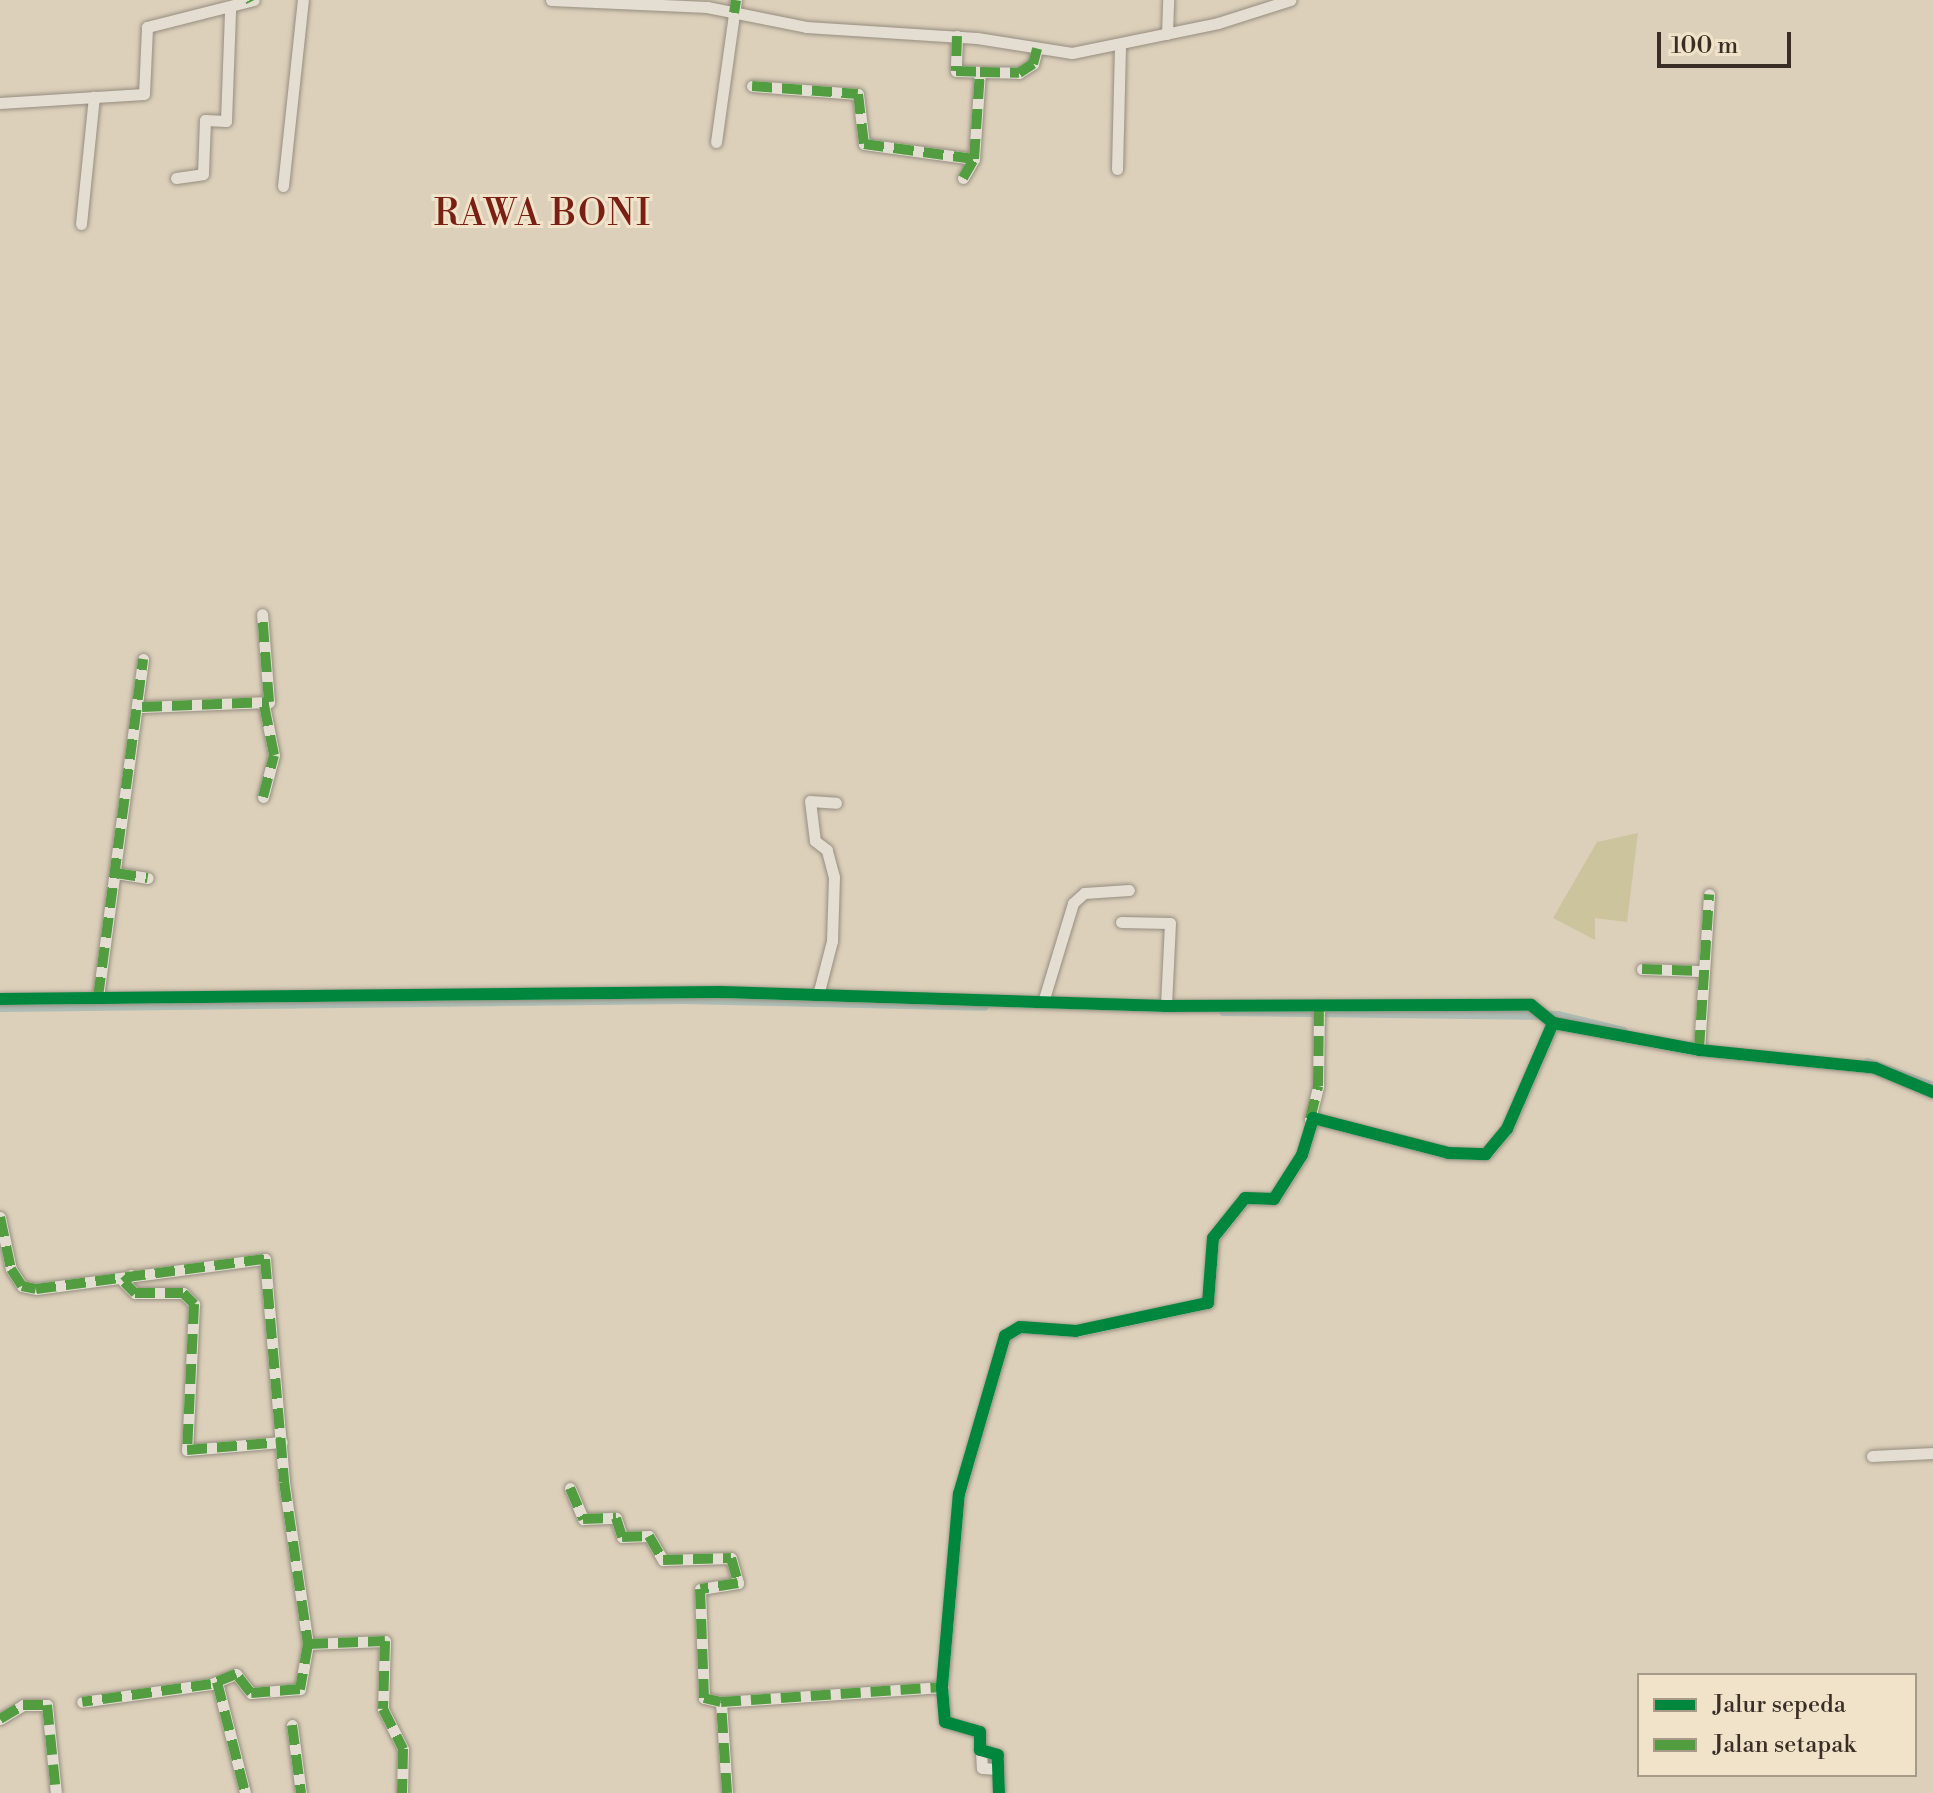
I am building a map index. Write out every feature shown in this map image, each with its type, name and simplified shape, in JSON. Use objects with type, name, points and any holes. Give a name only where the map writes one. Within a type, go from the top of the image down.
[{"type":"street","points":[[283,186],[303,0]]},
{"type":"street","points":[[551,0],[640,2],[734,13],[806,27],[957,36],[1037,49],[1120,47],[1290,0]]},
{"type":"street","points":[[716,142],[736,0]]},
{"type":"street","points":[[1167,34],[1168,0]]},
{"type":"street","points":[[0,103],[144,94],[147,27],[230,10],[252,1]]},
{"type":"street","points":[[176,178],[203,174],[205,120],[226,121],[230,10]]},
{"type":"street","points":[[957,36],[956,71],[1019,73],[1033,64],[1037,49]]},
{"type":"street","points":[[1117,169],[1120,47]]},
{"type":"street","points":[[963,178],[974,159],[980,72]]},
{"type":"street","points":[[752,86],[858,94],[864,144],[974,159]]},
{"type":"street","points":[[81,224],[94,97]]},
{"type":"street","points":[[262,614],[264,705],[274,755],[263,797]]},
{"type":"street","points":[[98,997],[142,707],[143,659]]},
{"type":"street","points":[[142,707],[264,705]]},
{"type":"street","points":[[818,995],[832,941],[834,877],[827,850],[815,841],[810,801],[836,803]]},
{"type":"street","points":[[116,873],[148,878]]},
{"type":"street","points":[[1043,1002],[1073,903],[1084,893],[1129,890]]},
{"type":"street","points":[[1700,1046],[1700,971],[1709,894]]},
{"type":"street","points":[[1121,922],[1170,923],[1166,1006]]},
{"type":"street","points":[[1642,969],[1700,971]]},
{"type":"street","points":[[0,999],[818,995],[1548,1016],[1700,1046],[1875,1068],[1933,1092]]},
{"type":"street","points":[[999,1793],[997,1753],[981,1751],[980,1732],[945,1722],[942,1687],[959,1494],[1005,1336],[1020,1327],[1076,1331],[1208,1303],[1213,1238],[1245,1198],[1274,1199],[1302,1155],[1310,1119],[1319,1011]]},
{"type":"street","points":[[1310,1119],[1478,1157],[1507,1129],[1548,1016]]},
{"type":"street","points":[[0,1217],[11,1269],[22,1286],[265,1259],[282,1442],[308,1644],[298,1691],[251,1693],[241,1674],[217,1682],[82,1702]]},
{"type":"street","points":[[132,1275],[124,1282],[135,1293],[183,1293],[194,1304],[187,1450],[282,1442]]},
{"type":"street","points":[[1872,1456],[1933,1453]]},
{"type":"street","points":[[570,1488],[583,1519],[616,1518],[622,1537],[649,1536],[663,1560],[731,1558],[738,1583],[700,1589],[704,1698],[721,1702],[942,1687]]},
{"type":"street","points":[[308,1644],[385,1641],[383,1709],[403,1749],[402,1793]]},
{"type":"street","points":[[217,1682],[245,1793]]},
{"type":"street","points":[[721,1702],[727,1793]]},
{"type":"street","points":[[0,1719],[23,1705],[47,1705],[56,1793]]},
{"type":"street","points":[[292,1725],[301,1793]]},
{"type":"shaded area","points":[[1638,833],[1627,922],[1595,918],[1595,940],[1553,918],[1597,842]]},
{"type":"waterway","points":[[0,1007],[682,999],[984,1006]]},
{"type":"waterway","points":[[1223,1011],[1558,1015],[1623,1031]]},
{"type":"waterway","points":[[1867,1062],[1933,1086]]},
{"type":"marked path","points":[[734,13],[736,0]]},
{"type":"marked path","points":[[957,36],[956,71],[980,72]]},
{"type":"marked path","points":[[963,178],[974,159],[980,72],[1019,73],[1033,64],[1037,49]]},
{"type":"marked path","points":[[752,86],[858,94],[864,144],[974,159]]},
{"type":"marked path","points":[[142,707],[269,702],[262,614]]},
{"type":"marked path","points":[[98,997],[143,659]]},
{"type":"marked path","points":[[263,797],[274,755],[264,705]]},
{"type":"marked path","points":[[116,873],[148,878]]},
{"type":"marked path","points":[[1699,1050],[1709,894]]},
{"type":"marked path","points":[[1642,969],[1700,971]]},
{"type":"marked path","points":[[1310,1119],[1318,1086],[1319,1005]]},
{"type":"marked path","points":[[0,1217],[11,1269],[22,1286],[36,1289],[265,1259],[284,1482],[308,1644],[300,1689],[251,1693],[236,1674],[211,1684],[82,1702]]},
{"type":"marked path","points":[[132,1275],[124,1282],[135,1293],[183,1293],[194,1304],[187,1450],[282,1442]]},
{"type":"marked path","points":[[570,1488],[583,1519],[616,1518],[622,1537],[649,1536],[663,1560],[731,1558],[738,1583],[700,1589],[704,1698],[721,1702]]},
{"type":"marked path","points":[[308,1644],[385,1641],[383,1709],[403,1749],[402,1793]]},
{"type":"marked path","points":[[217,1682],[245,1793]]},
{"type":"marked path","points":[[727,1793],[721,1702],[942,1687]]},
{"type":"marked path","points":[[0,1719],[23,1705],[47,1705],[56,1793]]},
{"type":"marked path","points":[[292,1725],[301,1793]]},
{"type":"cycle path","points":[[0,999],[721,992],[1166,1006],[1531,1005],[1553,1023],[1699,1050],[1875,1068],[1933,1092]]},
{"type":"cycle path","points":[[999,1793],[998,1755],[980,1750],[980,1732],[945,1722],[942,1687],[959,1494],[1005,1336],[1020,1327],[1076,1331],[1208,1303],[1213,1238],[1245,1198],[1274,1199],[1302,1155],[1313,1118],[1448,1153],[1486,1154],[1507,1129],[1553,1023]]},
{"type":"district","name":"RAWA BONI","points":[[543,215]]}]
